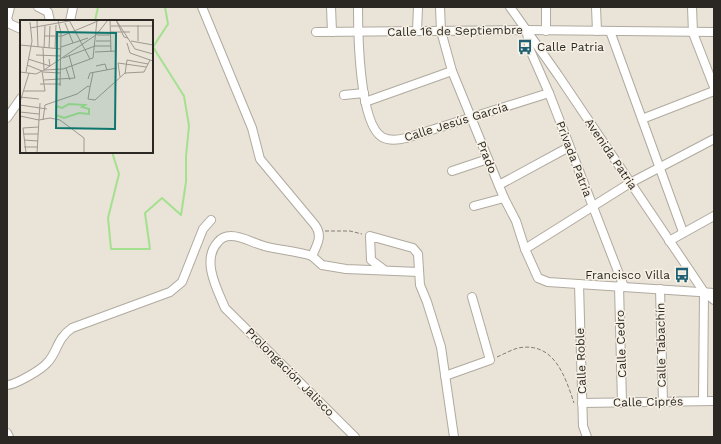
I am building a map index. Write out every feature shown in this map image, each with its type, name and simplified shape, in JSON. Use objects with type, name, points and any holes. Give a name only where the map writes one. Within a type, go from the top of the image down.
[{"type":"street","points":[[10,7],[7,19],[10,24],[20,29]]},
{"type":"street","points":[[38,7],[48,12],[50,20]]},
{"type":"street","points":[[70,20],[72,7]]},
{"type":"street","points":[[202,7],[252,128],[260,159],[265,168],[319,230],[318,244],[312,256],[322,264],[346,269],[418,272]]},
{"type":"street","points":[[331,7],[332,32]]},
{"type":"street","points":[[358,7],[358,32],[364,98]]},
{"type":"street","points":[[417,31],[418,7]]},
{"type":"street","name":"Prado","points":[[440,7],[441,31],[452,71],[504,198],[516,221],[535,274],[541,280],[579,284]]},
{"type":"street","name":"Avenida Patria","points":[[510,7],[704,292],[714,300]]},
{"type":"street","points":[[546,7],[546,31]]},
{"type":"street","points":[[596,7],[597,31]]},
{"type":"street","points":[[692,7],[693,33],[714,87]]},
{"type":"street","name":"Calle 16 de Septiembre","points":[[316,32],[527,30],[693,33],[714,32]]},
{"type":"street","name":"Privada Patria","points":[[527,30],[530,50],[549,93],[621,286]]},
{"type":"street","points":[[610,31],[683,232]]},
{"type":"street","points":[[344,95],[364,98],[452,71]]},
{"type":"street","points":[[642,119],[714,91]]},
{"type":"street","name":"Calle Jesús García","points":[[364,98],[370,121],[375,130],[381,136],[390,140],[397,140],[549,93]]},
{"type":"street","points":[[7,118],[20,99]]},
{"type":"street","points":[[525,249],[630,183],[714,138]]},
{"type":"street","points":[[499,184],[569,147]]},
{"type":"street","points":[[452,171],[488,159]]},
{"type":"street","points":[[474,206],[504,198]]},
{"type":"street","points":[[669,240],[714,216]]},
{"type":"street","points":[[7,385],[17,383],[48,363],[63,334],[72,328],[170,292],[182,282],[203,229],[212,220]]},
{"type":"street","name":"Prolongación Jalisco","points":[[312,256],[265,246],[230,236],[222,238],[211,252],[209,260],[217,289],[225,308],[354,437]]},
{"type":"street","points":[[383,270],[371,260],[370,236],[413,248],[418,254],[418,272],[422,294],[427,302],[442,347],[454,437]]},
{"type":"street","points":[[579,284],[714,293]]},
{"type":"street","name":"Calle Roble","points":[[579,284],[579,405],[583,426],[587,437]]},
{"type":"street","name":"Calle Cedro","points":[[621,286],[622,402]]},
{"type":"street","name":"Calle Tabachín","points":[[660,289],[663,402]]},
{"type":"street","points":[[703,401],[704,292]]},
{"type":"street","points":[[445,376],[490,360],[472,297]]},
{"type":"street","name":"Calle Ciprés","points":[[579,405],[622,402],[714,401]]},
{"type":"street","points":[[7,433],[9,437]]},
{"type":"path","points":[[319,230],[350,232],[370,236]]},
{"type":"path","points":[[490,360],[518,348],[539,349],[550,355],[563,373],[579,405]]},
{"type":"waterway","points":[[95,20],[98,7]]},
{"type":"waterway","points":[[153,47],[168,24],[165,7]]},
{"type":"waterway","points":[[112,153],[119,174],[108,218],[111,249],[150,249],[145,213],[162,198],[181,215],[186,182],[186,156],[189,126],[184,96],[153,47]]},
{"type":"place","name":"Calle Patria","points":[[525,47]]},
{"type":"place","name":"Francisco Villa","points":[[682,275]]}]
